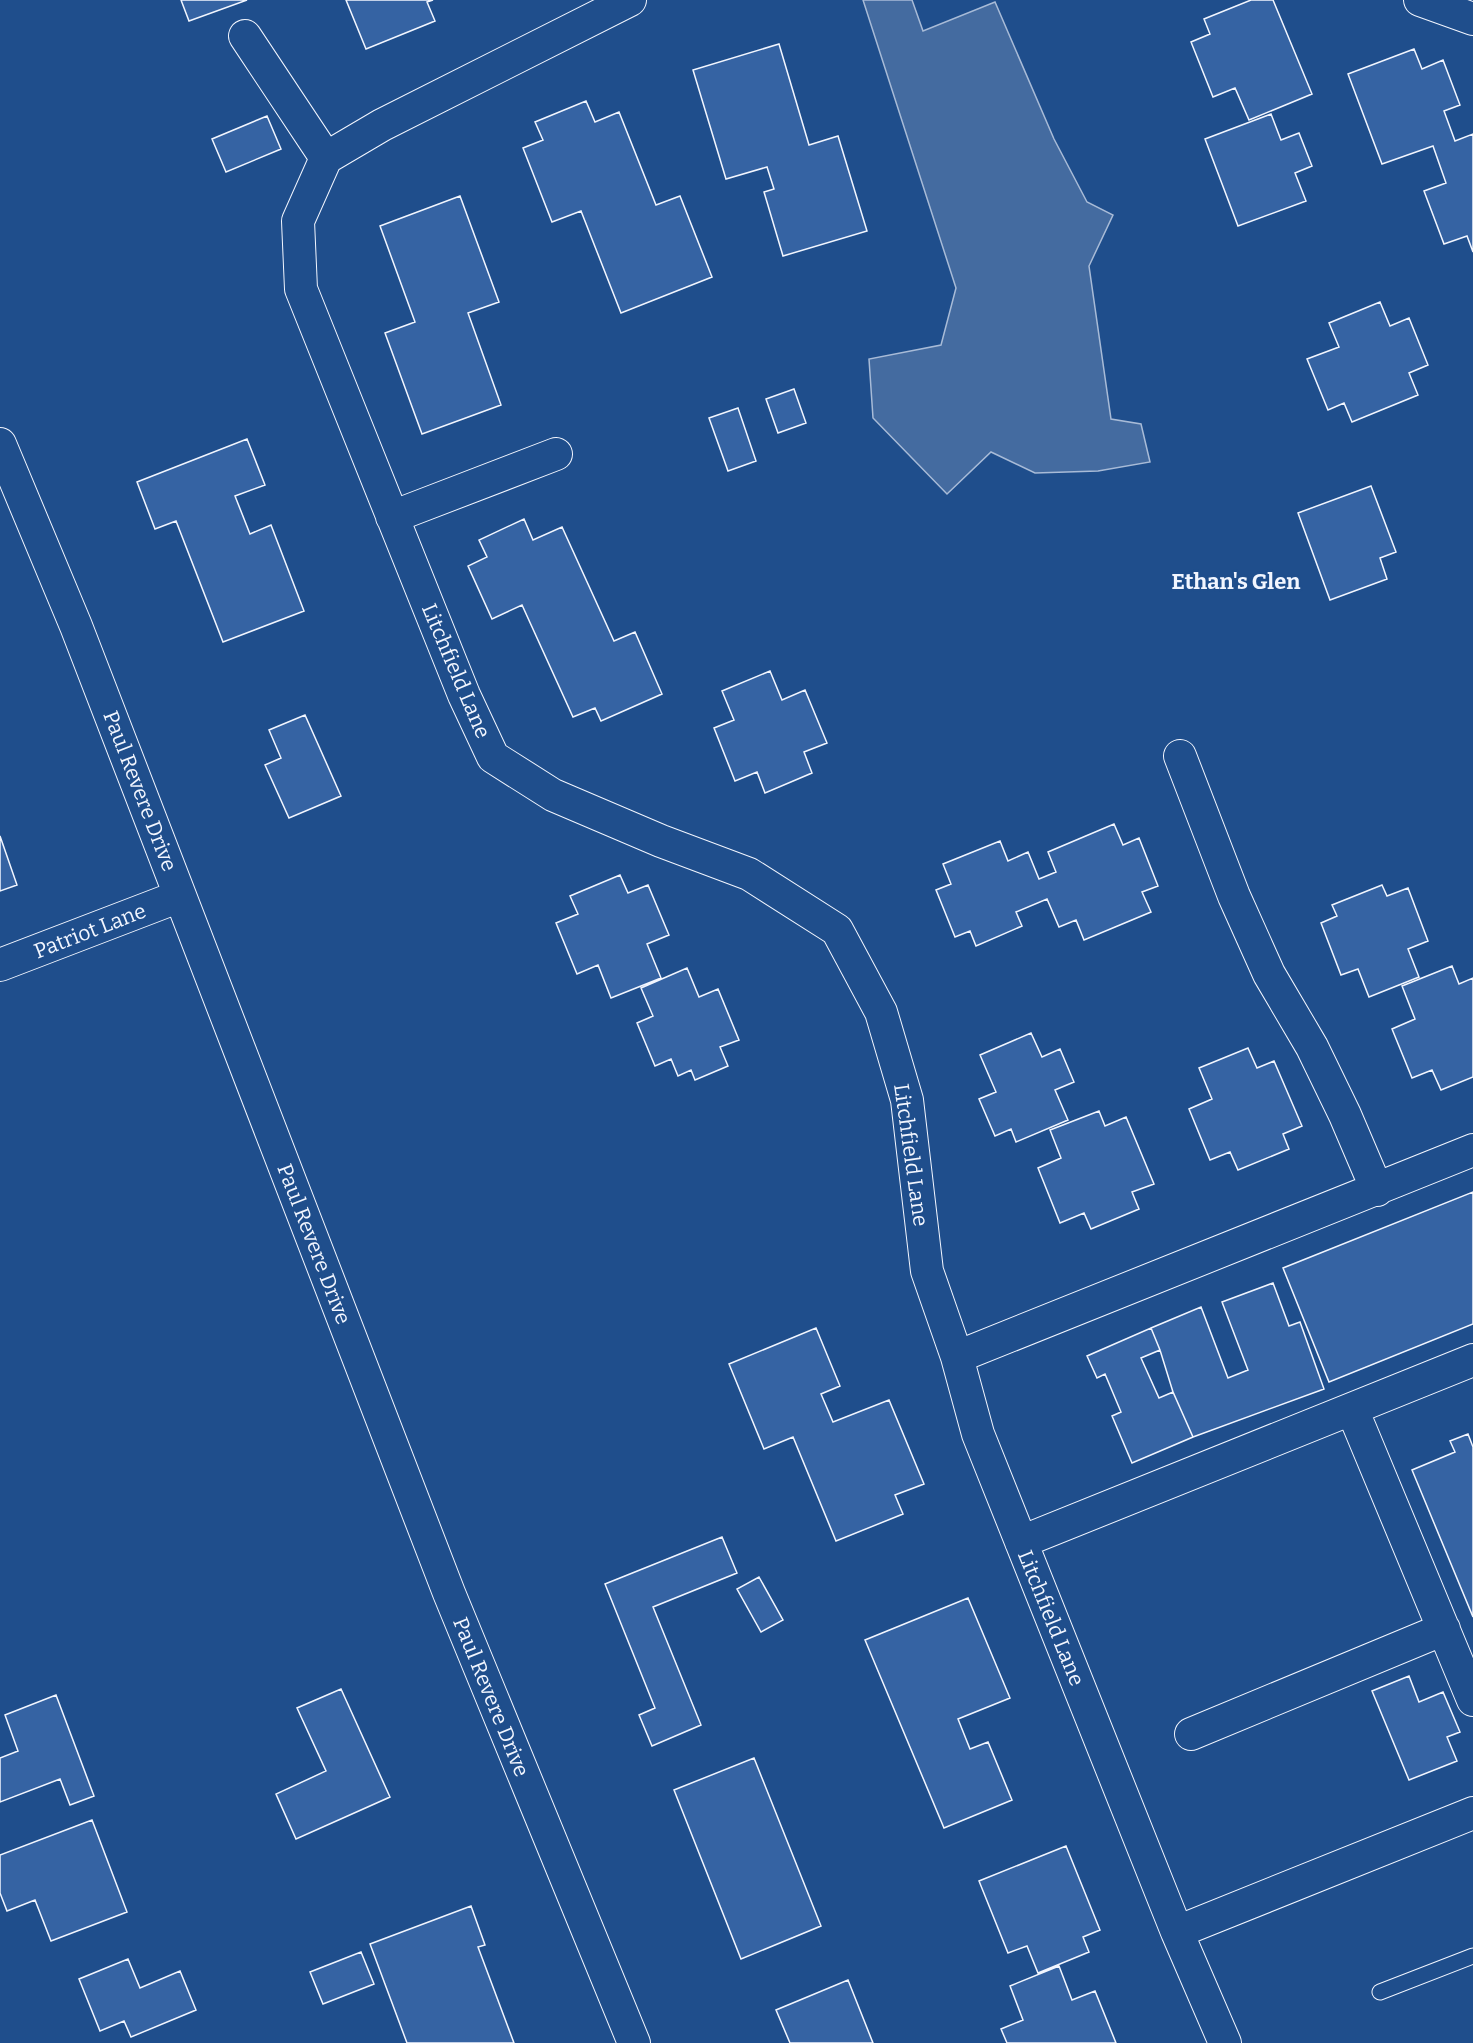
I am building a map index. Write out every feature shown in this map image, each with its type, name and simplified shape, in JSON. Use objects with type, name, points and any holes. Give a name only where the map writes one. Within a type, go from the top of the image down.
[{"type":"street","points":[[245,36],[326,158],[382,124],[630,0]]},
{"type":"street","points":[[1420,0],[1473,19]]},
{"type":"street","name":"Litchfield Lane","points":[[326,158],[298,221],[301,289],[464,695],[493,757],[553,795],[661,841],[749,874],[837,930],[881,1012],[907,1100],[927,1271],[957,1357],[978,1434],[1177,1932],[1225,2043]]},
{"type":"street","name":"Paul Revere Drive","points":[[0,444],[76,626],[448,1593],[634,2043]]},
{"type":"street","points":[[392,517],[556,454]]},
{"type":"street","points":[[1180,756],[1234,896],[1264,964],[1312,1047],[1345,1115],[1377,1190]]},
{"type":"street","name":"Patriot Lane","points":[[0,965],[180,896]]},
{"type":"street","points":[[957,1357],[1473,1150]]},
{"type":"street","points":[[1021,1542],[1473,1360]]},
{"type":"street","points":[[1352,1409],[1473,1700]]},
{"type":"street","points":[[1191,1734],[1444,1629]]},
{"type":"street","points":[[1177,1932],[1473,1813]]},
{"type":"lane","points":[[1380,1992],[1473,1956]]},
{"type":"water","points":[[863,0],[912,0],[923,31],[995,2],[1054,139],[1087,202],[1113,215],[1089,266],[1111,419],[1141,424],[1150,462],[1098,471],[1035,473],[991,452],[947,494],[873,418],[869,359],[941,345],[956,288]]},
{"type":"building","points":[[181,0],[247,0],[189,21]]},
{"type":"building","points":[[346,0],[433,0],[427,2],[435,21],[366,49]]},
{"type":"building","points":[[1251,0],[1273,0],[1312,94],[1249,120],[1235,88],[1213,97],[1191,42],[1210,34],[1204,19]]},
{"type":"building","points":[[779,44],[809,145],[838,136],[867,231],[783,256],[764,192],[774,189],[767,167],[726,179],[693,70]]},
{"type":"building","points":[[1414,49],[1422,69],[1443,60],[1460,105],[1444,111],[1455,141],[1473,134],[1473,252],[1467,236],[1444,244],[1424,191],[1446,183],[1433,146],[1382,164],[1348,74]]},
{"type":"building","points":[[586,101],[595,122],[619,112],[656,205],[680,196],[712,277],[621,313],[581,211],[552,222],[523,148],[543,140],[535,122]]},
{"type":"building","points":[[1271,114],[1281,140],[1299,133],[1312,166],[1295,173],[1306,201],[1238,226],[1205,139]]},
{"type":"building","points":[[267,116],[281,149],[226,172],[212,139]]},
{"type":"building","points":[[460,196],[499,302],[468,313],[501,405],[422,434],[385,333],[415,322],[380,226]]},
{"type":"building","points":[[1380,302],[1390,326],[1409,318],[1428,365],[1409,373],[1418,395],[1352,422],[1344,403],[1328,410],[1307,359],[1339,347],[1329,323]]},
{"type":"building","points":[[794,389],[806,423],[778,433],[766,399]]},
{"type":"building","points":[[738,408],[756,461],[728,471],[709,418]]},
{"type":"building","points":[[247,439],[265,485],[235,496],[250,534],[271,525],[304,611],[223,642],[176,521],[155,529],[137,482]]},
{"type":"building","points":[[1371,486],[1396,552],[1380,558],[1387,579],[1330,600],[1298,513]]},
{"type":"building","points":[[524,519],[533,540],[562,527],[614,641],[635,632],[662,694],[601,721],[595,708],[573,717],[522,605],[492,619],[468,566],[487,557],[479,540]]},
{"type":"building","points":[[770,671],[782,700],[805,690],[827,743],[804,752],[812,773],[765,793],[757,772],[735,781],[714,728],[734,720],[722,691]]},
{"type":"building","points":[[305,715],[341,796],[289,818],[265,765],[281,758],[269,730]]},
{"type":"building","points":[[1114,824],[1123,845],[1139,838],[1158,886],[1142,892],[1151,912],[1084,940],[1076,920],[1059,927],[1047,899],[1016,912],[1022,926],[976,946],[970,931],[955,937],[936,890],[951,884],[943,864],[1000,841],[1008,861],[1028,852],[1039,879],[1056,872],[1048,852]]},
{"type":"building","points":[[0,836],[17,885],[0,891]]},
{"type":"building","points":[[620,875],[628,893],[648,885],[669,935],[647,944],[661,978],[611,998],[598,965],[577,974],[556,923],[578,914],[570,896]]},
{"type":"building","points":[[1382,885],[1387,896],[1408,888],[1428,941],[1408,949],[1419,977],[1369,997],[1358,969],[1341,975],[1321,923],[1337,916],[1332,905]]},
{"type":"building","points":[[1452,966],[1459,984],[1473,978],[1473,1077],[1441,1090],[1432,1070],[1412,1078],[1392,1029],[1415,1019],[1402,986]]},
{"type":"building","points":[[687,968],[699,997],[718,989],[739,1040],[720,1047],[728,1066],[695,1080],[691,1070],[678,1076],[671,1059],[655,1066],[637,1023],[653,1016],[641,988]]},
{"type":"building","points":[[1031,1033],[1042,1057],[1060,1049],[1074,1082],[1055,1090],[1068,1120],[1016,1142],[1011,1129],[995,1136],[979,1099],[996,1092],[980,1055]]},
{"type":"building","points":[[1248,1048],[1257,1068],[1274,1061],[1302,1126],[1283,1134],[1289,1149],[1238,1170],[1230,1152],[1210,1160],[1189,1109],[1212,1099],[1199,1068]]},
{"type":"building","points":[[1099,1111],[1105,1126],[1126,1117],[1154,1184],[1132,1192],[1139,1209],[1091,1229],[1084,1213],[1060,1223],[1038,1168],[1061,1158],[1050,1130]]},
{"type":"building","points":[[1473,1192],[1473,1324],[1329,1382],[1283,1268]]},
{"type":"building","points":[[1273,1283],[1289,1326],[1300,1322],[1324,1389],[1193,1437],[1173,1392],[1151,1328],[1201,1307],[1228,1378],[1248,1370],[1222,1302]]},
{"type":"building","points":[[816,1328],[840,1386],[821,1394],[833,1422],[889,1400],[924,1484],[895,1495],[903,1514],[836,1541],[793,1437],[764,1449],[729,1364]]},
{"type":"building","points":[[1151,1328],[1160,1350],[1141,1358],[1159,1398],[1173,1392],[1193,1437],[1132,1463],[1112,1416],[1121,1412],[1105,1374],[1097,1378],[1087,1356]]},
{"type":"building","points":[[1468,1434],[1473,1447],[1473,1617],[1412,1470],[1455,1452],[1450,1441]]},
{"type":"building","points":[[722,1537],[737,1573],[653,1607],[701,1725],[652,1746],[639,1715],[655,1708],[605,1584]]},
{"type":"building","points":[[759,1577],[783,1620],[761,1632],[737,1589]]},
{"type":"building","points":[[968,1598],[1010,1698],[958,1719],[970,1749],[988,1742],[1012,1800],[944,1828],[865,1640]]},
{"type":"building","points":[[1409,1676],[1419,1702],[1443,1692],[1460,1732],[1447,1737],[1457,1761],[1409,1780],[1372,1691]]},
{"type":"building","points":[[341,1689],[390,1797],[296,1839],[276,1794],[326,1771],[297,1708]]},
{"type":"building","points":[[56,1695],[94,1796],[70,1805],[60,1779],[0,1802],[0,1758],[18,1751],[5,1715]]},
{"type":"building","points":[[754,1758],[821,1926],[741,1959],[674,1790]]},
{"type":"building","points":[[92,1820],[127,1912],[51,1941],[35,1900],[7,1911],[0,1893],[0,1855]]},
{"type":"building","points":[[1066,1846],[1100,1930],[1083,1937],[1089,1952],[1038,1973],[1027,1946],[1008,1953],[979,1881]]},
{"type":"building","points":[[471,1906],[485,1945],[478,1947],[514,2043],[407,2043],[370,1944]]},
{"type":"building","points":[[361,1952],[374,1984],[323,2004],[310,1972]]},
{"type":"building","points":[[128,1959],[140,1988],[180,1971],[196,2010],[131,2037],[124,2021],[100,2031],[79,1979]]},
{"type":"building","points":[[1059,1966],[1072,2000],[1095,1991],[1116,2043],[1007,2043],[1001,2029],[1023,2020],[1010,1986]]},
{"type":"building","points":[[848,1980],[873,2043],[790,2043],[776,2010]]},
{"type":"district","name":"Ethan's Glen","points":[[1236,581]]}]
